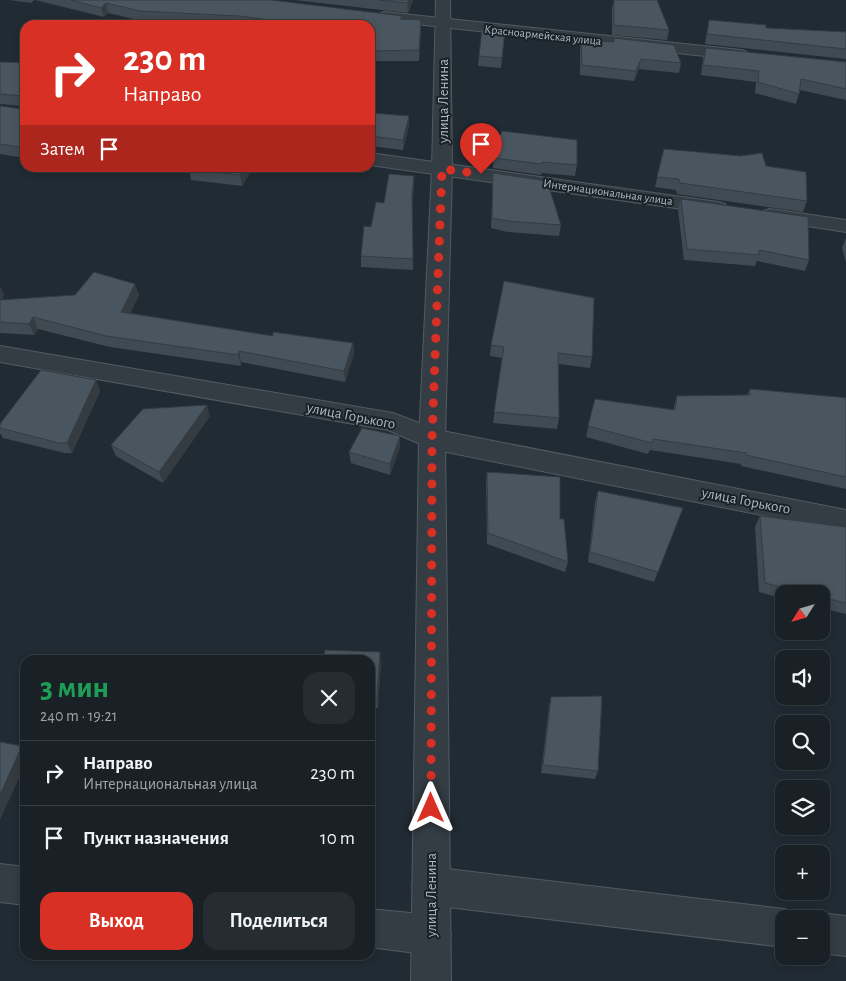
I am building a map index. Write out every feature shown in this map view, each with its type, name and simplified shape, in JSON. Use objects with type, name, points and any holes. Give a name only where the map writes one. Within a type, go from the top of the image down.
[{"type":"street","name":"Красноармейская улица","points":[[366,15],[443,12],[758,57]]},
{"type":"street","name":"улица Ленина","points":[[430,981],[432,439],[442,169],[443,12]]},
{"type":"street","name":"Интернациональная улица","points":[[375,161],[846,226]]},
{"type":"street","name":"улица Горького","points":[[0,354],[393,422],[432,439],[846,521]]},
{"type":"street","points":[[0,883],[20,885]]},
{"type":"street","points":[[431,886],[775,927]]},
{"type":"street","points":[[375,929],[431,935]]},
{"type":"street","points":[[830,934],[846,936]]},
{"type":"building","points":[[71,0],[271,0],[402,16],[400,19],[421,20],[419,50],[375,51],[375,20],[269,20],[239,16],[140,11],[106,3],[101,8]]},
{"type":"building","points":[[379,0],[409,0],[407,3]]},
{"type":"building","points":[[614,0],[657,0],[669,30],[614,25]]},
{"type":"building","points":[[709,20],[766,25],[766,28],[846,32],[846,49],[707,34]]},
{"type":"building","points":[[482,29],[505,30],[502,58],[479,56]]},
{"type":"building","points":[[614,38],[674,45],[681,63],[641,59],[636,71],[582,65],[581,40],[614,42]]},
{"type":"building","points":[[706,48],[846,62],[846,89],[801,79],[799,94],[758,82],[759,71],[703,65]]},
{"type":"building","points":[[0,62],[20,63],[20,96],[0,94]]},
{"type":"building","points":[[0,106],[20,109],[20,147],[0,144]]},
{"type":"building","points":[[375,113],[409,116],[403,140],[375,137]]},
{"type":"building","points":[[502,131],[577,140],[577,165],[542,162],[542,164],[494,158],[494,149]]},
{"type":"building","points":[[664,149],[741,156],[762,153],[766,166],[806,172],[807,201],[680,183],[679,179],[657,177]]},
{"type":"building","points":[[214,172],[242,172],[240,175]]},
{"type":"building","points":[[493,173],[547,181],[561,225],[492,218]]},
{"type":"building","points":[[389,174],[414,176],[412,195],[413,259],[361,256],[364,226],[371,227],[376,202],[384,203]]},
{"type":"building","points":[[681,199],[808,217],[809,260],[759,250],[759,255],[687,249]]},
{"type":"building","points":[[94,272],[135,284],[121,312],[273,336],[273,332],[353,343],[344,371],[239,351],[238,355],[106,336],[33,317],[29,324],[0,322],[0,300],[75,295]]},
{"type":"building","points":[[504,281],[594,298],[592,357],[558,353],[559,418],[494,412],[504,347],[491,345]]},
{"type":"building","points":[[41,370],[96,380],[67,443],[59,443],[0,428],[0,424]]},
{"type":"building","points":[[750,389],[846,398],[846,477],[746,455],[746,453],[653,439],[652,443],[588,426],[595,399],[675,410],[677,396],[750,395]]},
{"type":"building","points":[[207,405],[159,472],[111,445],[143,409]]},
{"type":"building","points":[[362,428],[400,436],[390,464],[349,452]]},
{"type":"building","points":[[487,472],[560,477],[560,519],[564,519],[568,562],[488,533]]},
{"type":"building","points":[[598,491],[683,508],[658,572],[590,552]]},
{"type":"building","points":[[760,516],[846,527],[846,603],[830,599],[830,585],[775,585],[765,583]]},
{"type":"building","points":[[325,650],[380,652],[377,699],[375,699],[375,655],[324,655]]},
{"type":"building","points":[[602,696],[598,771],[543,765],[551,697]]},
{"type":"building","points":[[0,742],[20,746],[20,750],[0,795]]},
{"type":"route","points":[[431,808],[432,439],[442,169],[481,174]]}]
